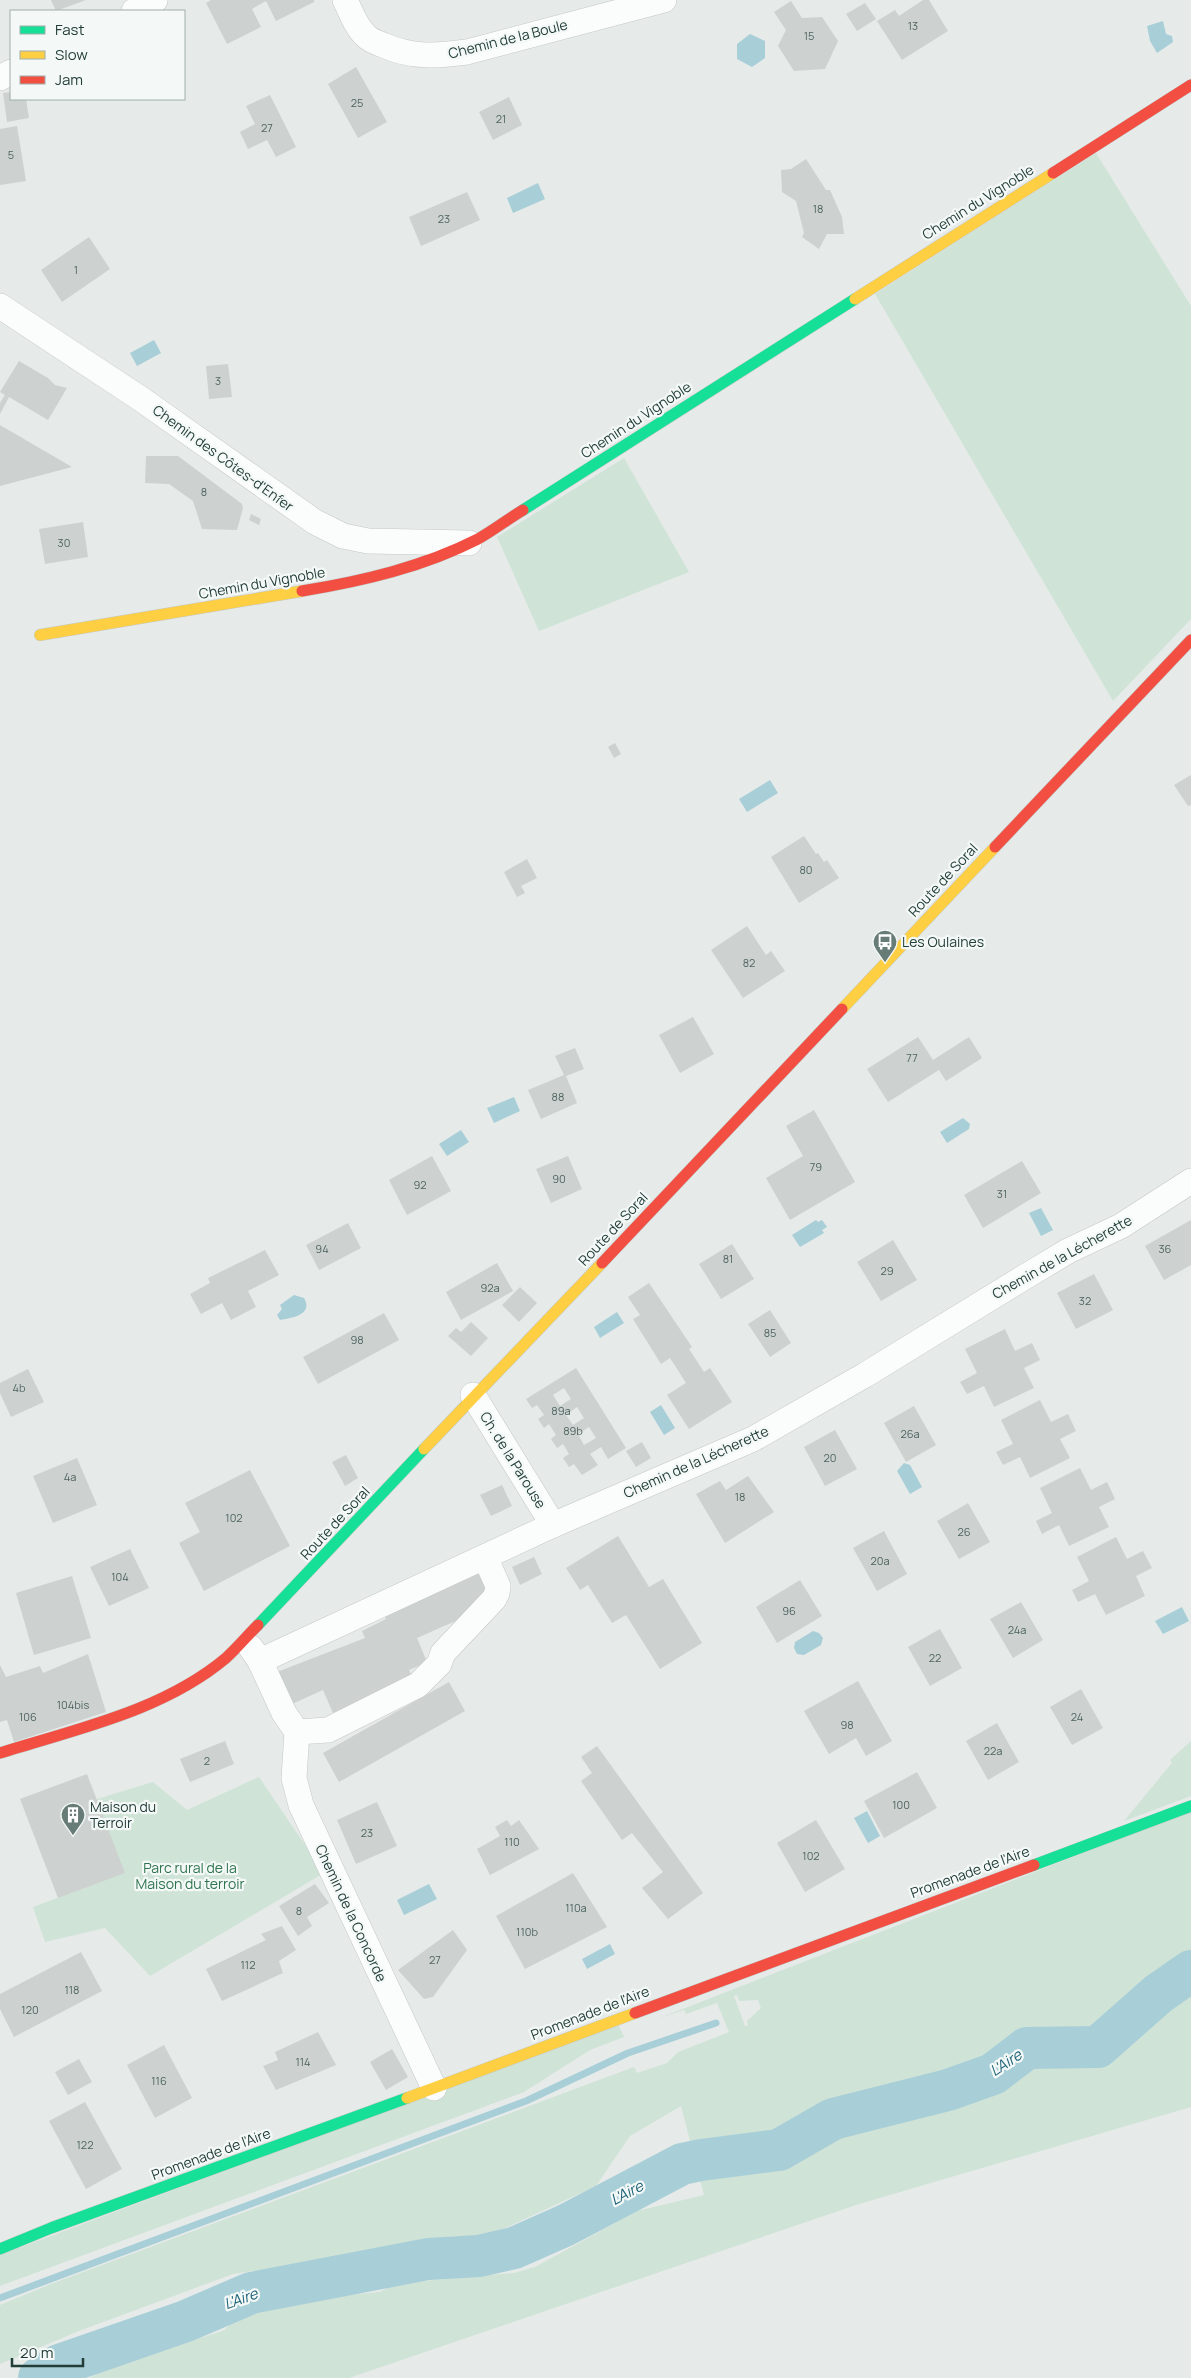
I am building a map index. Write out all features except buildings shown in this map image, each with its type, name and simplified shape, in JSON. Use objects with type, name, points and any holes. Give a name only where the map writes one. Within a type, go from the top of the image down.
[{"type":"street","points":[[136,10],[155,0]]},
{"type":"street","name":"Chemin de la Boule","points":[[345,0],[357,24],[367,38],[398,52],[414,56],[434,56],[467,52],[664,0]]},
{"type":"street","name":"Chemin du Vignoble","points":[[40,635],[358,582],[398,572],[452,552],[1191,85]]},
{"type":"street","name":"Chemin des Côtes-d'Enfer","points":[[0,306],[141,398],[284,502],[330,530],[351,539],[368,541],[469,543]]},
{"type":"street","name":"Route de Soral","points":[[0,1753],[115,1718],[156,1702],[208,1673],[244,1640],[358,1522],[473,1395],[550,1318],[1191,640]]},
{"type":"street","name":"Chemin de la Lécherette","points":[[260,1661],[553,1525],[753,1439],[865,1375],[1068,1251],[1121,1226],[1191,1181]]},
{"type":"street","name":"Ch. de la Parouse","points":[[473,1395],[553,1525]]},
{"type":"street","points":[[244,1640],[260,1661],[284,1713],[297,1732],[328,1730],[418,1685],[439,1664],[444,1653],[494,1599],[498,1586],[484,1557]]},
{"type":"street","name":"Chemin de la Concorde","points":[[297,1732],[294,1778],[301,1805],[434,2088]]},
{"type":"street","name":"Promenade de l'Aire","points":[[0,2249],[51,2228],[434,2088],[1191,1806]]},
{"type":"green space","points":[[1096,153],[1191,306],[1191,619],[1113,701],[875,294]]},
{"type":"green space","points":[[624,458],[689,572],[539,631],[497,537]]},
{"type":"green space","points":[[1191,1741],[1191,1796],[1124,1821],[1172,1763],[1170,1760]]},
{"type":"green space","name":"Parc rural de la Maison du terroir","points":[[259,1777],[324,1873],[150,1976],[105,1928],[45,1942],[33,1907],[124,1873],[97,1799],[153,1782],[187,1810]]},
{"type":"green space","points":[[1191,1811],[1191,2107],[859,2204],[349,2378],[89,2378],[114,2366],[225,2330],[232,2320],[283,2301],[379,2292],[400,2283],[514,2273],[535,2267],[637,2211],[704,2195],[681,2106],[630,2136],[596,2186],[499,2231],[482,2237],[453,2236],[419,2244],[386,2248],[329,2264],[307,2263],[233,2274],[79,2331],[0,2364],[0,2305],[51,2284],[634,2067],[637,2073],[667,2063],[678,2052],[729,2032],[717,2003],[686,2014],[684,2010],[657,2019]],"holes":[[[737,1995],[739,2001],[758,2000],[761,2008],[747,2021],[748,2026],[745,2026],[734,1996]]]},
{"type":"green space","points":[[618,2024],[624,2037],[590,2050],[524,2092],[0,2286],[0,2255]]},
{"type":"water","points":[[1163,21],[1166,34],[1172,36],[1173,42],[1157,53],[1150,41],[1147,26]]},
{"type":"water","points":[[750,34],[765,41],[765,58],[752,67],[737,59],[737,44]]},
{"type":"water","points":[[538,183],[545,199],[513,213],[507,198]]},
{"type":"water","points":[[154,340],[161,353],[137,366],[130,353]]},
{"type":"water","points":[[770,780],[778,793],[747,812],[739,799]]},
{"type":"water","points":[[514,1097],[520,1111],[494,1123],[487,1108]]},
{"type":"water","points":[[963,1118],[970,1124],[969,1129],[947,1143],[940,1132]]},
{"type":"water","points":[[461,1130],[469,1142],[447,1156],[439,1144]]},
{"type":"water","points":[[1041,1208],[1053,1230],[1041,1236],[1029,1213]]},
{"type":"water","points":[[816,1220],[818,1222],[822,1220],[827,1227],[822,1230],[824,1233],[800,1247],[792,1235]]},
{"type":"water","points":[[294,1295],[304,1298],[306,1308],[304,1312],[300,1315],[280,1320],[277,1315],[282,1309],[280,1305]]},
{"type":"water","points":[[617,1312],[624,1323],[600,1338],[594,1327]]},
{"type":"water","points":[[661,1405],[675,1428],[664,1435],[650,1412]]},
{"type":"water","points":[[904,1463],[910,1465],[922,1487],[910,1494],[897,1471]]},
{"type":"water","points":[[1182,1607],[1189,1621],[1163,1634],[1155,1621]]},
{"type":"water","points":[[813,1631],[819,1633],[823,1638],[821,1645],[804,1655],[797,1654],[794,1648],[795,1642]]},
{"type":"water","points":[[867,1811],[880,1836],[868,1843],[854,1818]]},
{"type":"water","points":[[429,1884],[437,1899],[404,1915],[397,1900]]},
{"type":"water","points":[[610,1944],[615,1954],[587,1969],[582,1959]]},
{"type":"waterway","name":"L'Aire","points":[[39,2378],[59,2365],[186,2321],[251,2293],[428,2259],[479,2256],[514,2248],[566,2225],[682,2164],[779,2150],[833,2119],[948,2090],[993,2074],[1027,2048],[1098,2047],[1158,1994],[1191,1971]]},
{"type":"waterway","points":[[0,2298],[526,2101],[628,2053],[716,2023]]},
{"type":"traffic: fast","points":[[523,510],[855,299]]},
{"type":"traffic: fast","points":[[258,1625],[424,1449]]},
{"type":"traffic: fast","points":[[1034,1865],[1191,1806]]},
{"type":"traffic: fast","points":[[0,2249],[51,2228],[407,2098]]},
{"type":"traffic: slow","points":[[855,299],[1053,173]]},
{"type":"traffic: slow","points":[[40,635],[302,591]]},
{"type":"traffic: slow","points":[[842,1009],[995,847]]},
{"type":"traffic: slow","points":[[424,1449],[602,1263]]},
{"type":"traffic: slow","points":[[407,2098],[635,2013]]},
{"type":"traffic: jam","points":[[1053,173],[1191,85]]},
{"type":"traffic: jam","points":[[302,591],[370,578],[436,558],[478,539],[523,510]]},
{"type":"traffic: jam","points":[[995,847],[1191,640]]},
{"type":"traffic: jam","points":[[602,1263],[842,1009]]},
{"type":"traffic: jam","points":[[0,1753],[118,1716],[175,1692],[226,1658],[258,1625]]},
{"type":"traffic: jam","points":[[635,2013],[1034,1865]]},
{"type":"place","name":"Les Oulaines","points":[[885,963]]},
{"type":"place","name":"Maison du Terroir","points":[[73,1836]]}]
